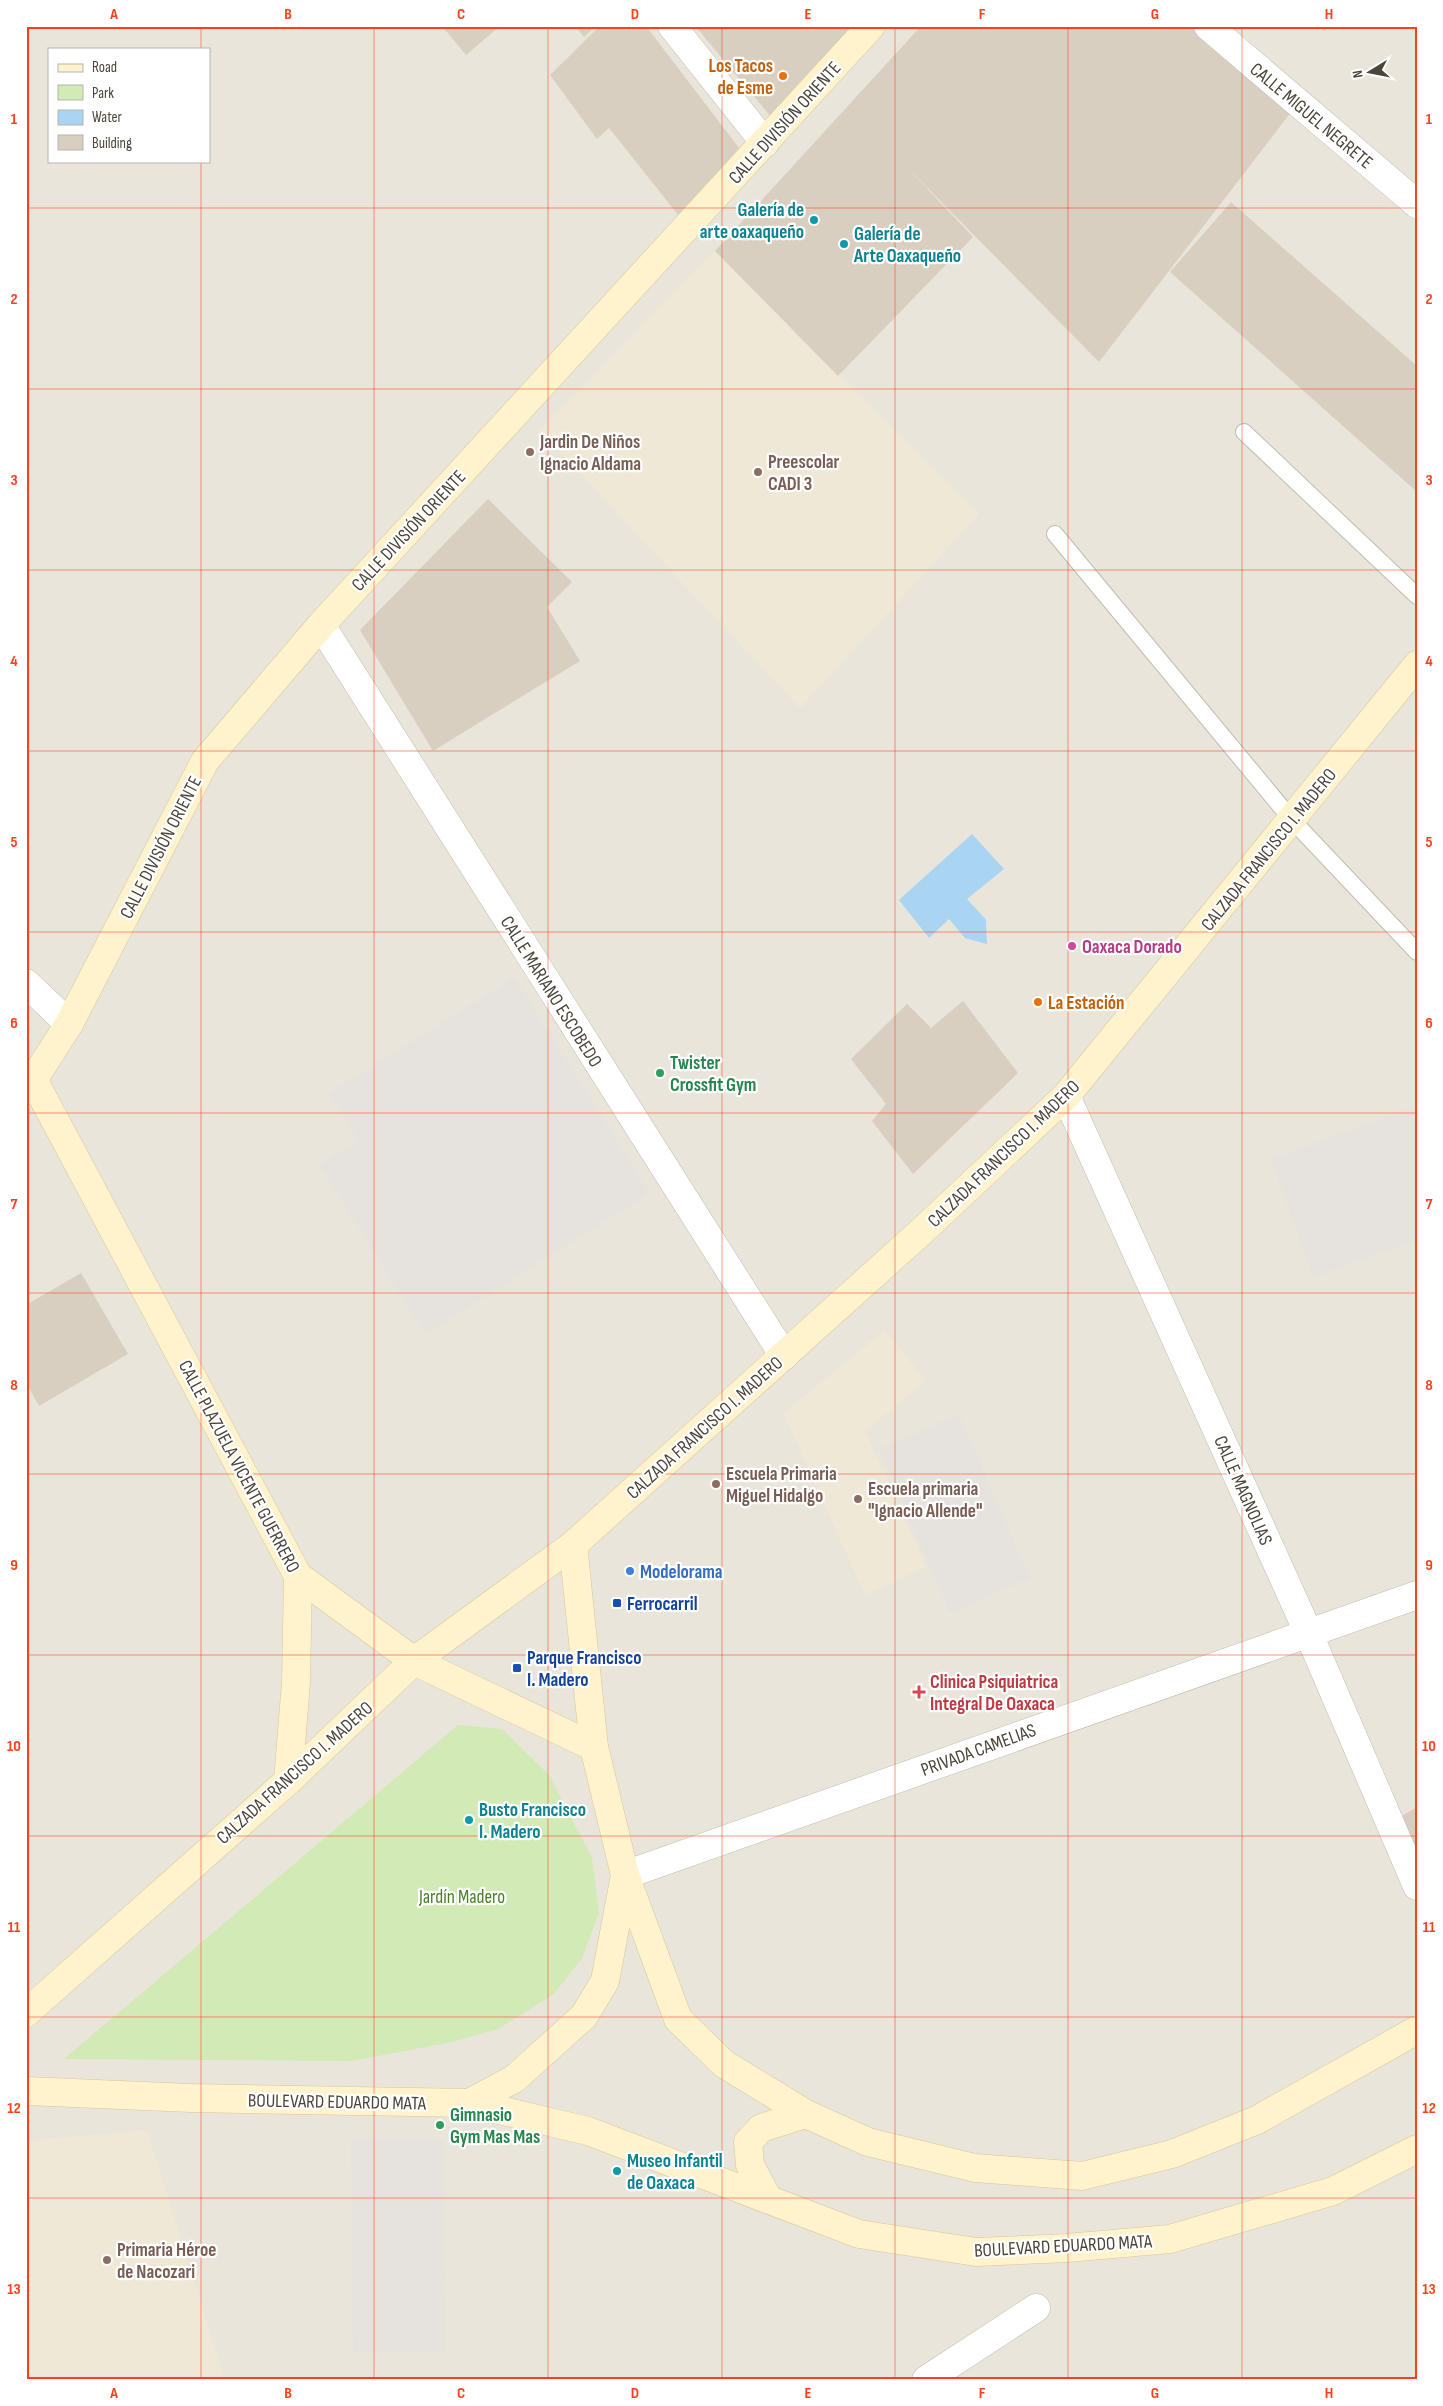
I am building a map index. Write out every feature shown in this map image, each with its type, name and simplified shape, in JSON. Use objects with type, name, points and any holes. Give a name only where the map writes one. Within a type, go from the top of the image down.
[{"type":"main road","name":"CALLE DIVISIÓN ORIENTE","points":[[30,1086],[69,1024],[205,761],[321,625],[766,143],[870,26]]},
{"type":"main road","name":"CALZADA FRANCISCO I. MADERO","points":[[26,2013],[288,1780],[414,1661],[573,1545],[922,1231],[1066,1096],[1417,665]]},
{"type":"main road","name":"CALLE PLAZUELA VICENTE GUERRERO","points":[[30,1086],[298,1576],[414,1661],[594,1747]]},
{"type":"main road","points":[[573,1545],[594,1747],[625,1875],[678,2020],[724,2064],[806,2114],[868,2142],[975,2168],[1082,2176],[1172,2154],[1258,2120],[1417,2030]]},
{"type":"main road","points":[[288,1780],[296,1682],[298,1576]]},
{"type":"main road","points":[[469,2102],[514,2079],[584,2016],[605,1981],[625,1875]]},
{"type":"main road","name":"BOULEVARD EDUARDO MATA","points":[[26,2091],[191,2098],[469,2102],[588,2131],[859,2234],[976,2252],[1067,2248],[1170,2238],[1333,2191],[1417,2149]]},
{"type":"main road","points":[[768,2199],[750,2165],[748,2142],[761,2128],[806,2114]]},
{"type":"street","points":[[672,26],[766,143]]},
{"type":"street","name":"CALLE MIGUEL NEGRETE","points":[[1208,26],[1417,204]]},
{"type":"street","name":"CALLE MARIANO ESCOBEDO","points":[[321,625],[784,1356]]},
{"type":"street","points":[[26,983],[69,1024]]},
{"type":"street","name":"CALLE MAGNOLIAS","points":[[1066,1096],[1308,1632],[1417,1886]]},
{"type":"street","name":"PRIVADA CAMELIAS","points":[[625,1875],[1417,1595]]},
{"type":"street","points":[[926,2380],[1036,2308]]},
{"type":"lane","points":[[1244,432],[1417,596]]},
{"type":"lane","points":[[1055,534],[1292,820],[1417,952]]},
{"type":"shaded area","points":[[26,26],[1417,26],[1417,2380],[26,2380]]},
{"type":"shaded area","name":"Preescolar CADI 3","points":[[715,251],[979,514],[800,708],[539,430]]},
{"type":"shaded area","points":[[515,977],[650,1193],[425,1334],[319,1165],[358,1140],[329,1093]]},
{"type":"shaded area","points":[[1417,1106],[1417,1240],[1313,1277],[1271,1159]]},
{"type":"shaded area","name":"Escuela primaria \"Ignacio Allende\"","points":[[885,1330],[926,1381],[865,1431],[926,1567],[865,1595],[783,1413]]},
{"type":"shaded area","points":[[959,1415],[1030,1578],[950,1613],[879,1449]]},
{"type":"shaded area","name":"Primaria Héroe de Nacozari","points":[[147,2130],[225,2380],[26,2380],[26,2141]]},
{"type":"shaded area","points":[[444,2140],[445,2352],[353,2353],[351,2141]]},
{"type":"green space","name":"Jardín Madero","points":[[458,1725],[502,1729],[549,1775],[592,1858],[599,1913],[582,1958],[554,1994],[498,2029],[452,2042],[352,2061],[64,2059]]},
{"type":"water","points":[[972,834],[1004,869],[967,899],[986,920],[987,944],[965,938],[949,919],[929,938],[899,900]]},
{"type":"building","points":[[442,26],[500,26],[466,55]]},
{"type":"building","points":[[575,26],[596,26],[584,37]]},
{"type":"building","points":[[600,26],[646,26],[739,148],[679,216],[609,128],[597,139],[550,75]]},
{"type":"building","points":[[695,26],[857,26],[771,117]]},
{"type":"building","points":[[921,26],[1189,26],[1292,111],[1099,362],[903,163],[973,237],[838,376],[715,251]]},
{"type":"building","points":[[1231,202],[1417,366],[1417,492],[1170,272]]},
{"type":"building","points":[[488,499],[572,582],[547,607],[580,661],[433,751],[360,630]]},
{"type":"building","points":[[963,1001],[1018,1073],[913,1174],[872,1121],[886,1104],[851,1059],[907,1004],[931,1028]]},
{"type":"building","points":[[81,1273],[128,1354],[39,1406],[26,1383],[26,1305]]},
{"type":"building","points":[[1417,1807],[1417,1858],[1400,1817]]},
{"type":"place","name":"Los Tacos de Esme","points":[[783,76]]},
{"type":"place","name":"Galería de arte oaxaqueño","points":[[814,220]]},
{"type":"place","name":"Galería de Arte Oaxaqueño","points":[[844,244]]},
{"type":"place","name":"Jardin De Niños Ignacio Aldama","points":[[530,452]]},
{"type":"place","name":"Preescolar CADI 3","points":[[758,472]]},
{"type":"place","name":"Oaxaca Dorado","points":[[1072,946]]},
{"type":"place","name":"La Estación","points":[[1038,1002]]},
{"type":"place","name":"Twister Crossfit Gym","points":[[660,1073]]},
{"type":"place","name":"Escuela Primaria Miguel Hidalgo","points":[[716,1484]]},
{"type":"place","name":"Escuela primaria \"Ignacio Allende\"","points":[[858,1499]]},
{"type":"place","name":"Modelorama","points":[[630,1571]]},
{"type":"place","name":"Ferrocarril","points":[[617,1603]]},
{"type":"place","name":"Parque Francisco I. Madero","points":[[517,1668]]},
{"type":"place","name":"Clinica Psiquiatrica Integral De Oaxaca","points":[[919,1692]]},
{"type":"place","name":"Busto Francisco I. Madero","points":[[469,1820]]},
{"type":"place","name":"Gimnasio Gym Mas Mas","points":[[440,2125]]},
{"type":"place","name":"Museo Infantil de Oaxaca","points":[[617,2171]]},
{"type":"place","name":"Primaria Héroe de Nacozari","points":[[107,2260]]}]
